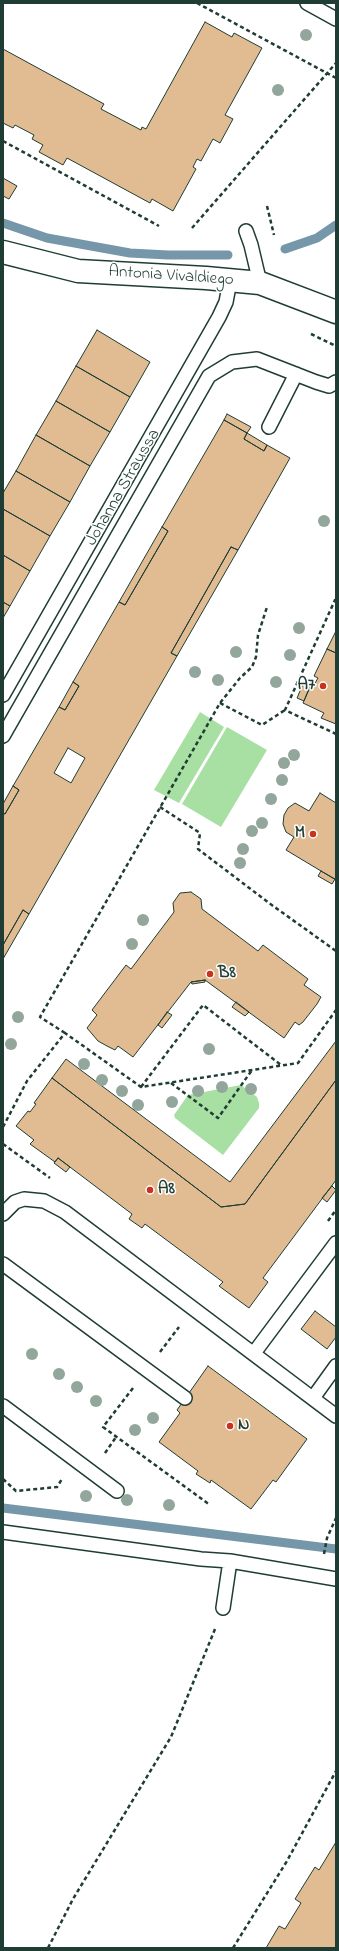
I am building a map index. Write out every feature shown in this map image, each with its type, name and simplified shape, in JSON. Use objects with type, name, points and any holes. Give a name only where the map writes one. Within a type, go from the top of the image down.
[{"type":"street","name":"Antonia Vivaldiego","points":[[3,252],[78,271],[260,284],[336,312]]},
{"type":"lane","points":[[307,3],[336,19]]},
{"type":"lane","points":[[246,231],[251,244],[260,284]]},
{"type":"lane","name":"Johanna Straussa","points":[[3,695],[219,317],[226,302],[230,281]]},
{"type":"lane","name":"Johanna Straussa","points":[[3,736],[209,376],[232,362],[256,358],[329,386],[336,382]]},
{"type":"lane","points":[[269,427],[296,374]]},
{"type":"lane","points":[[3,1214],[15,1202],[24,1199],[44,1201],[66,1212],[336,1416]]},
{"type":"lane","points":[[254,1353],[336,1243]]},
{"type":"lane","points":[[3,1264],[185,1398]]},
{"type":"lane","points":[[312,1398],[336,1366]]},
{"type":"lane","points":[[3,1406],[117,1490]]},
{"type":"lane","points":[[3,1532],[201,1559],[230,1561],[336,1579]]},
{"type":"lane","points":[[223,1608],[230,1561]]},
{"type":"path","points":[[197,3],[336,78]]},
{"type":"path","points":[[192,228],[336,63]]},
{"type":"path","points":[[3,141],[159,226]]},
{"type":"path","points":[[267,206],[274,238]]},
{"type":"path","points":[[220,704],[262,725],[285,710],[335,600],[336,601]]},
{"type":"path","points":[[267,607],[258,635],[256,657],[252,667],[240,678],[220,704],[40,1017],[142,1087],[298,1063],[336,1010]]},
{"type":"path","points":[[285,710],[336,734]]},
{"type":"path","points":[[160,808],[200,833],[198,849],[269,903],[336,951]]},
{"type":"path","points":[[142,1087],[203,1006],[282,1065]]},
{"type":"path","points":[[3,1127],[27,1081],[65,1033]]},
{"type":"path","points":[[171,1082],[218,1118],[253,1070]]},
{"type":"path","points":[[3,1144],[53,1180]]},
{"type":"path","points":[[327,1223],[336,1210]]},
{"type":"path","points":[[193,1308],[103,1427],[210,1505]]},
{"type":"path","points":[[3,1479],[16,1491],[57,1487],[76,1461]]},
{"type":"path","points":[[324,1555],[327,1538],[336,1518]]},
{"type":"path","points":[[48,1948],[73,1899],[171,1737],[223,1608]]},
{"type":"path","points":[[233,1948],[287,1860],[336,1771]]},
{"type":"green space","points":[[200,712],[224,727],[179,803],[154,790]]},
{"type":"green space","points":[[227,727],[267,750],[221,827],[182,804]]},
{"type":"green space","points":[[241,1085],[257,1097],[259,1108],[223,1155],[175,1118],[174,1115],[188,1095]]},
{"type":"building","points":[[205,22],[232,37],[234,33],[262,48],[225,115],[233,119],[220,143],[213,139],[201,161],[197,159],[193,167],[196,169],[173,211],[152,199],[150,203],[67,158],[63,165],[39,152],[43,145],[32,139],[34,135],[15,125],[13,128],[3,123],[3,49],[104,104],[101,109],[141,130],[142,127],[146,129]]},
{"type":"building","points":[[3,178],[17,186],[9,199],[3,196]]},
{"type":"building","points":[[97,330],[150,362],[130,397],[76,366]]},
{"type":"building","points":[[76,366],[130,397],[110,432],[56,401]]},
{"type":"building","points":[[56,401],[110,432],[90,466],[36,435]]},
{"type":"building","points":[[227,414],[251,427],[247,433],[224,420]]},
{"type":"building","points":[[224,420],[247,433],[244,439],[264,451],[267,445],[290,458],[238,550],[231,547],[171,653],[177,656],[29,914],[23,910],[3,945],[3,813],[5,814],[19,790],[13,786],[59,707],[65,710],[79,686],[73,682],[119,602],[125,605],[168,531],[162,527]],"holes":[[[68,748],[85,758],[71,783],[54,773]]]},
{"type":"building","points":[[247,433],[267,445],[264,451],[244,439]]},
{"type":"building","points":[[36,435],[90,466],[70,502],[16,471]]},
{"type":"building","points":[[16,471],[70,502],[50,536],[3,509],[3,493]]},
{"type":"building","points":[[3,509],[50,536],[30,571],[3,555]]},
{"type":"building","points":[[162,527],[168,531],[125,605],[119,602]]},
{"type":"building","points":[[231,547],[238,550],[177,656],[171,653]]},
{"type":"building","points":[[3,555],[30,571],[10,606],[3,602]]},
{"type":"building","points":[[3,602],[10,606],[3,618]]},
{"type":"building","points":[[336,631],[336,653],[327,649]]},
{"type":"building","name":"A7","points":[[327,649],[336,653],[336,724],[321,718],[324,713],[303,703],[311,684],[314,685],[318,678],[314,676]]},
{"type":"building","points":[[73,682],[79,686],[65,710],[59,707]]},
{"type":"building","points":[[303,684],[310,687],[304,701],[297,698]]},
{"type":"building","points":[[13,786],[19,790],[5,814],[3,813],[3,804]]},
{"type":"building","name":"M","points":[[320,793],[336,803],[336,880],[286,850],[294,837],[286,832],[283,824],[284,815],[288,808],[295,803],[309,811]]},
{"type":"building","points":[[321,871],[335,879],[332,884],[318,876]]},
{"type":"building","name":"B8","points":[[191,892],[201,899],[202,909],[258,951],[263,945],[308,979],[304,985],[321,997],[317,1004],[303,1022],[299,1025],[295,1022],[284,1038],[205,980],[191,982],[133,1057],[118,1046],[115,1050],[98,1041],[87,1028],[97,1015],[92,1010],[126,965],[131,969],[174,912],[173,903],[180,893]]},
{"type":"building","points":[[23,910],[29,914],[3,959],[3,945]]},
{"type":"building","points":[[205,980],[205,982],[192,984],[191,982]]},
{"type":"building","points":[[236,1002],[249,1012],[245,1016],[232,1007]]},
{"type":"building","points":[[167,1012],[172,1015],[162,1028],[158,1025]]},
{"type":"building","points":[[336,1041],[336,1080],[245,1204],[221,1207],[52,1078],[66,1059],[230,1182]]},
{"type":"building","name":"A8","points":[[52,1078],[221,1207],[245,1204],[336,1080],[336,1180],[263,1278],[268,1282],[249,1308],[219,1286],[223,1282],[145,1224],[142,1228],[129,1219],[132,1214],[58,1158],[55,1162],[30,1144],[34,1140],[16,1126],[28,1111],[30,1112],[36,1104],[34,1103]]},
{"type":"building","points":[[58,1158],[70,1167],[66,1172],[54,1163]]},
{"type":"building","points":[[332,1186],[336,1190],[327,1202],[322,1198]]},
{"type":"building","points":[[315,1311],[336,1327],[336,1337],[327,1349],[301,1329]]},
{"type":"building","name":"N","points":[[208,1366],[307,1439],[276,1482],[273,1480],[251,1509],[211,1480],[210,1483],[196,1474],[198,1471],[159,1442],[180,1413],[177,1410]]},
{"type":"building","points":[[336,1842],[336,1948],[266,1948],[279,1926],[285,1929],[301,1903],[295,1899],[315,1867],[319,1870]]},
{"type":"waterway","points":[[3,223],[47,238],[130,253],[168,255],[228,255]]},
{"type":"waterway","points":[[285,249],[317,238],[336,225]]},
{"type":"waterway","points":[[3,1508],[336,1549]]},
{"type":"place","name":"A7","points":[[323,686]]},
{"type":"place","name":"M","points":[[313,834]]},
{"type":"place","name":"B8","points":[[210,974]]},
{"type":"place","name":"A8","points":[[150,1190]]},
{"type":"place","name":"N","points":[[230,1426]]}]
